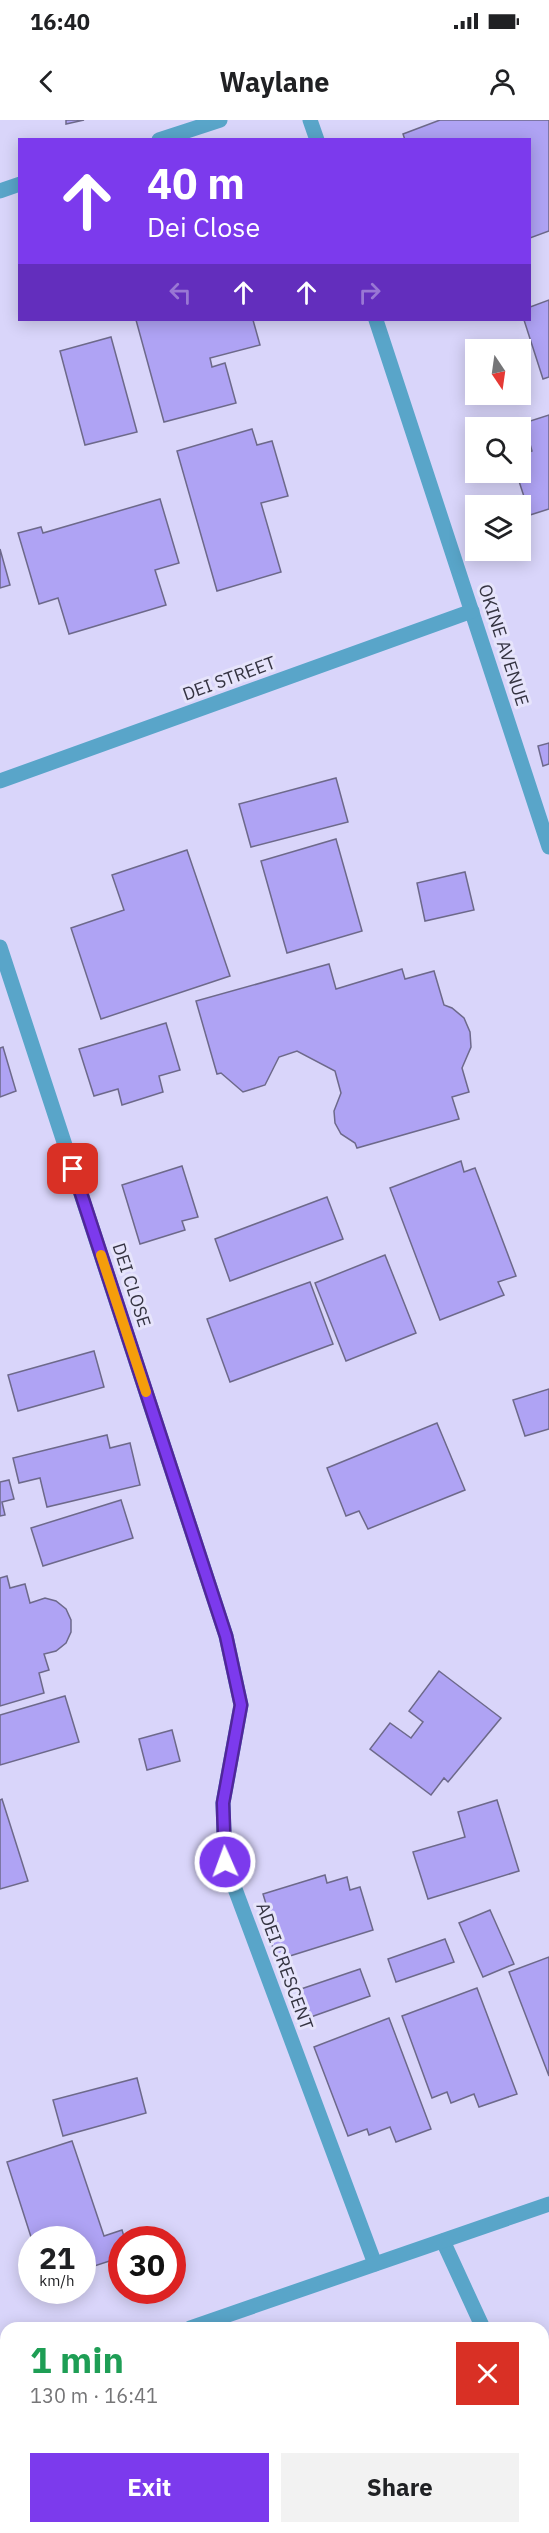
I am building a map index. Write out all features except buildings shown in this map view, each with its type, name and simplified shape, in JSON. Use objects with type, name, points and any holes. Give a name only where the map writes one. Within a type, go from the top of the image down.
[{"type":"street","points":[[165,138],[220,120]]},
{"type":"street","points":[[310,120],[316,138]]},
{"type":"street","points":[[0,191],[18,185]]},
{"type":"street","name":"OKINE AVENUE","points":[[376,321],[549,847]]},
{"type":"street","name":"DEI STREET","points":[[0,781],[472,611]]},
{"type":"street","name":"DEI CLOSE","points":[[0,946],[226,1636]]},
{"type":"street","name":"ADEI CRESCENT","points":[[226,1636],[241,1705],[223,1803],[225,1862],[375,2264]]},
{"type":"street","points":[[207,2322],[549,2204]]},
{"type":"street","points":[[443,2241],[480,2322]]},
{"type":"slow traffic","points":[[101,1255],[146,1392]]},
{"type":"route","points":[[73,1169],[226,1636],[241,1705],[223,1803],[225,1862]]}]
